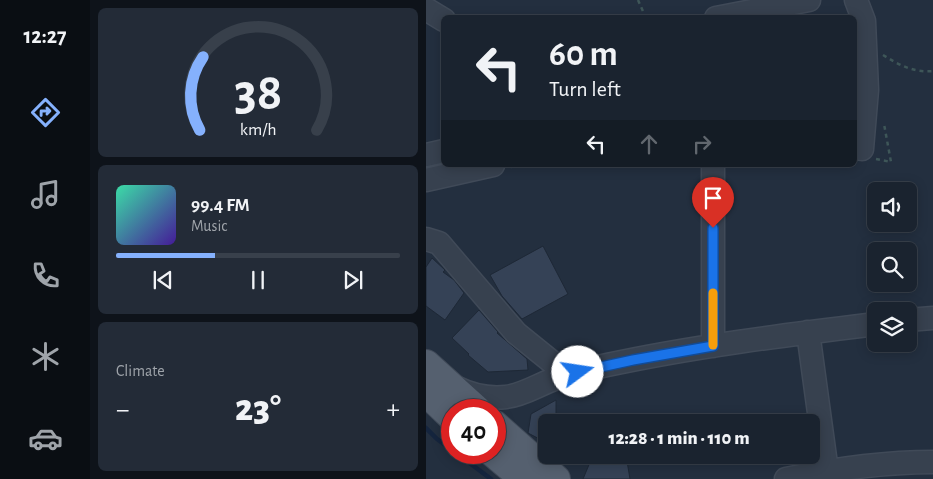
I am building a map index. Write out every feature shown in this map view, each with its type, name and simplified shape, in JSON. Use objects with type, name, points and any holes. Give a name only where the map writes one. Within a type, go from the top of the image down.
[{"type":"main road","points":[[428,375],[462,399]]},
{"type":"main road","points":[[428,375],[442,399]]},
{"type":"main road","points":[[506,436],[556,479]]},
{"type":"main road","points":[[506,464],[524,479]]},
{"type":"street","points":[[732,15],[809,0]]},
{"type":"street","points":[[856,0],[864,21],[867,90],[867,119],[859,148]]},
{"type":"street","points":[[426,9],[441,18]]},
{"type":"street","points":[[426,155],[441,152]]},
{"type":"street","points":[[426,180],[484,167]]},
{"type":"street","points":[[713,167],[713,346]]},
{"type":"street","points":[[426,239],[439,243],[516,333],[568,375]]},
{"type":"street","points":[[917,319],[933,318]]},
{"type":"street","points":[[428,375],[472,394],[495,398],[520,394],[536,386],[568,375],[633,360],[713,346],[867,325]]},
{"type":"street","points":[[808,332],[828,475]]},
{"type":"street","points":[[517,446],[509,438],[508,422],[512,406],[520,394]]},
{"type":"street","points":[[786,479],[828,475],[862,466],[933,462]]},
{"type":"path","points":[[638,0],[645,15]]},
{"type":"path","points":[[865,43],[899,66],[922,72],[933,71]]},
{"type":"path","points":[[867,119],[891,162]]},
{"type":"building","points":[[543,246],[568,294],[522,319],[502,296],[490,275]]},
{"type":"building","points":[[432,258],[464,293],[445,320],[426,306],[426,267]]},
{"type":"building","points":[[479,310],[497,333],[527,359],[528,370],[488,372],[452,338]]},
{"type":"building","points":[[556,400],[556,414],[538,414],[538,438],[528,433],[531,414]]},
{"type":"building","points":[[589,464],[628,464],[630,479],[583,479]]},
{"type":"waterway","points":[[426,428],[441,442]]},
{"type":"waterway","points":[[471,464],[491,479]]},
{"type":"slow traffic","points":[[713,293],[713,345]]},
{"type":"route","points":[[578,372],[713,346],[713,228]]}]
